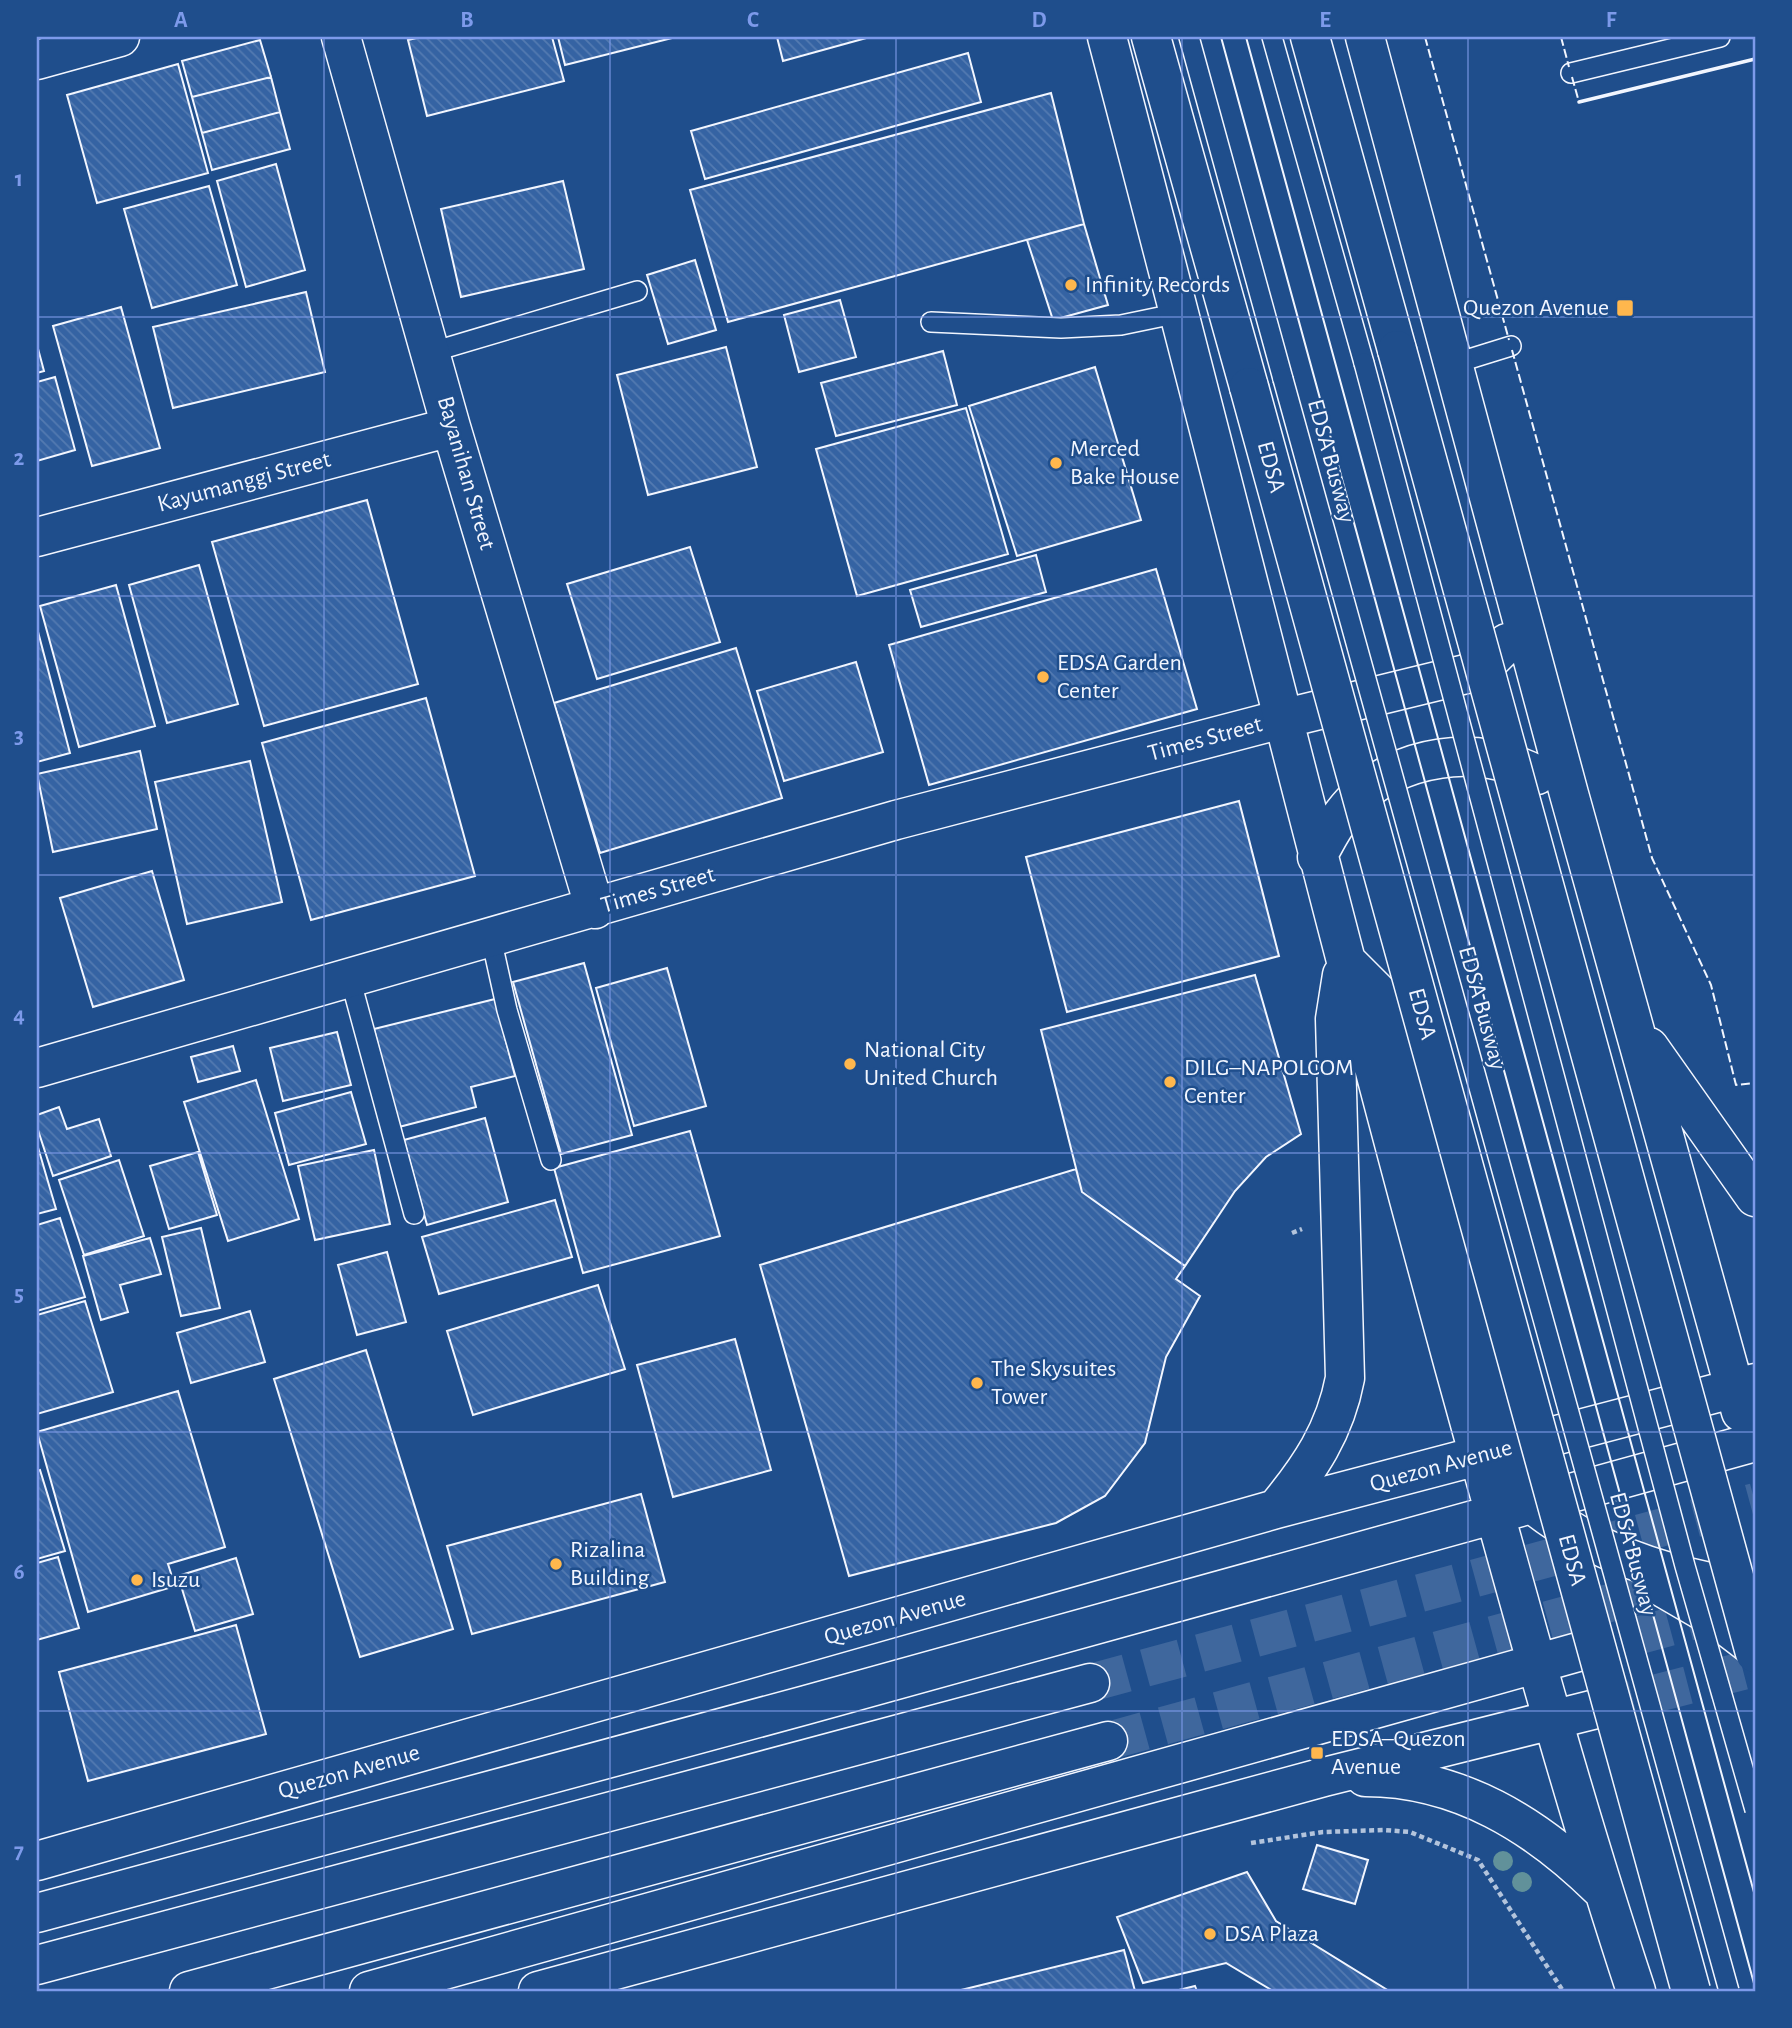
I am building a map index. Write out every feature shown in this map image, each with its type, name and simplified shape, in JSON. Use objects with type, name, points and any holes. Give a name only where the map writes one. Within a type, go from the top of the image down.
[{"type":"main road","points":[[37,60],[120,37]]},
{"type":"main road","name":"Bayanihan Street","points":[[341,37],[451,427],[595,909]]},
{"type":"main road","name":"EDSA","points":[[1107,37],[1345,960],[1497,1451],[1494,1513],[1602,1890],[1636,1991]]},
{"type":"main road","name":"EDSA","points":[[1151,37],[1266,383],[1691,1991]]},
{"type":"main road","points":[[1310,37],[1380,356],[1754,1659]]},
{"type":"main road","points":[[37,1913],[806,1706],[1530,1502],[1753,1451],[1745,1386],[1634,1027],[1521,621],[1365,37]]},
{"type":"main road","name":"Kayumanggi Street","points":[[37,537],[451,427]]},
{"type":"main road","name":"Times Street","points":[[37,1068],[896,820],[1466,674],[1487,663],[1499,652],[1521,621]]},
{"type":"main road","points":[[1317,858],[1332,829],[1352,803],[1378,782],[1407,767],[1438,758],[1471,756],[1503,761],[1534,773],[1569,794]]},
{"type":"main road","points":[[1276,1509],[1325,1443],[1338,1411],[1345,1378],[1335,1019],[1345,960]]},
{"type":"main road","points":[[1634,1027],[1755,1197]]},
{"type":"main road","name":"Quezon Avenue","points":[[37,1861],[1276,1509],[1745,1386]]},
{"type":"main road","points":[[1497,1451],[1530,1502],[1566,1528],[1619,1555],[1749,1601]]},
{"type":"main road","points":[[1494,1513],[1558,1534],[1610,1559],[1711,1615],[1754,1659]]},
{"type":"main road","points":[[369,1991],[1578,1652]]},
{"type":"main road","points":[[37,1965],[1090,1683]]},
{"type":"main road","points":[[538,1991],[1324,1777],[1597,1709]]},
{"type":"main road","points":[[189,1991],[1108,1741]]},
{"type":"main road","points":[[1324,1777],[1392,1777],[1436,1786],[1477,1800],[1537,1833],[1602,1890]]},
{"type":"lane","name":"EDSA Busway","points":[[1189,37],[1266,383],[1728,1991]]},
{"type":"lane","name":"EDSA Busway","points":[[1272,37],[1380,356],[1678,1539],[1755,1810]]},
{"type":"lane","points":[[1571,73],[1720,37]]},
{"type":"lane","points":[[432,352],[637,291]]},
{"type":"lane","points":[[931,322],[1061,328],[1121,325],[1180,313]]},
{"type":"lane","points":[[1454,364],[1511,346]]},
{"type":"lane","points":[[491,938],[508,1010],[551,1160]]},
{"type":"lane","points":[[350,978],[414,1214]]},
{"type":"path","points":[[1250,1843],[1323,1832],[1384,1830],[1410,1832],[1478,1860],[1563,1991]]},
{"type":"building","points":[[421,37],[552,37],[564,81],[427,116],[408,40]]},
{"type":"building","points":[[558,37],[676,37],[565,65]]},
{"type":"building","points":[[777,37],[870,37],[783,61]]},
{"type":"building","points":[[260,40],[271,77],[192,97],[182,61]]},
{"type":"building","points":[[968,53],[981,102],[705,179],[691,131]]},
{"type":"building","points":[[178,64],[208,173],[97,203],[67,95]]},
{"type":"building","points":[[271,77],[280,112],[202,133],[192,97]]},
{"type":"building","points":[[1051,93],[1084,224],[728,322],[690,190]]},
{"type":"building","points":[[280,112],[290,149],[212,170],[202,133]]},
{"type":"building","points":[[276,164],[305,270],[246,287],[217,181]]},
{"type":"building","points":[[563,181],[584,269],[461,297],[441,209]]},
{"type":"building","points":[[209,186],[237,285],[152,308],[124,209]]},
{"type":"building","name":"Infinity Records","points":[[1084,224],[1108,305],[1053,320],[1027,240]]},
{"type":"building","points":[[695,260],[716,330],[668,344],[647,275]]},
{"type":"building","points":[[306,292],[325,372],[173,408],[153,327]]},
{"type":"building","points":[[840,300],[856,357],[799,372],[784,315]]},
{"type":"building","points":[[121,307],[160,448],[92,466],[53,326]]},
{"type":"building","points":[[37,345],[44,371],[37,373]]},
{"type":"building","points":[[726,347],[757,467],[648,495],[617,375]]},
{"type":"building","points":[[943,351],[957,405],[836,436],[821,383]]},
{"type":"building","name":"Merced Bake House","points":[[1095,367],[1141,520],[1017,556],[969,406]]},
{"type":"building","points":[[55,377],[75,450],[37,461],[37,382]]},
{"type":"building","points":[[966,408],[1008,554],[857,596],[816,449]]},
{"type":"building","points":[[367,500],[418,684],[264,726],[212,542]]},
{"type":"building","points":[[690,547],[720,642],[597,679],[567,584]]},
{"type":"building","points":[[1036,555],[1046,592],[921,627],[910,590]]},
{"type":"building","points":[[199,565],[238,704],[167,723],[129,585]]},
{"type":"building","name":"EDSA Garden Center","points":[[1156,569],[1197,709],[929,785],[889,645]]},
{"type":"building","points":[[116,585],[155,726],[79,747],[40,606]]},
{"type":"building","points":[[37,628],[70,753],[37,762]]},
{"type":"building","points":[[736,648],[782,798],[600,853],[554,703]]},
{"type":"building","points":[[856,662],[883,752],[784,781],[757,691]]},
{"type":"building","points":[[426,698],[475,876],[311,920],[262,743]]},
{"type":"building","points":[[140,751],[157,829],[53,852],[37,774]]},
{"type":"building","points":[[250,761],[282,902],[187,924],[155,782]]},
{"type":"building","points":[[1239,801],[1279,956],[1067,1012],[1026,857]]},
{"type":"building","points":[[152,871],[184,980],[93,1007],[60,898]]},
{"type":"building","points":[[584,963],[632,1135],[561,1154],[513,982]]},
{"type":"building","points":[[667,968],[706,1106],[634,1126],[596,988]]},
{"type":"building","name":"DILG–NAPOLCOM Center","points":[[1255,975],[1301,1134],[1266,1157],[1235,1191],[1185,1266],[1082,1192],[1041,1030]]},
{"type":"building","points":[[495,999],[515,1076],[471,1087],[476,1107],[399,1127],[374,1029]]},
{"type":"building","points":[[337,1032],[351,1085],[283,1101],[270,1048]]},
{"type":"building","points":[[233,1046],[240,1071],[198,1082],[191,1057]]},
{"type":"building","points":[[256,1080],[299,1219],[228,1241],[184,1102]]},
{"type":"building","points":[[351,1092],[366,1144],[289,1165],[275,1113]]},
{"type":"building","points":[[59,1107],[67,1129],[99,1119],[111,1156],[53,1176],[37,1127],[37,1115]]},
{"type":"building","points":[[485,1118],[508,1202],[427,1225],[404,1140]]},
{"type":"building","points":[[690,1131],[720,1236],[583,1273],[554,1168]]},
{"type":"building","points":[[37,1144],[56,1209],[37,1214]]},
{"type":"building","points":[[374,1150],[390,1224],[315,1240],[298,1166]]},
{"type":"building","points":[[198,1152],[217,1215],[169,1229],[150,1166]]},
{"type":"building","points":[[119,1160],[144,1236],[84,1255],[59,1180]]},
{"type":"building","name":"The Skysuites Tower","points":[[1076,1169],[1082,1192],[1185,1266],[1176,1279],[1200,1296],[1166,1357],[1145,1443],[1105,1496],[1056,1523],[849,1576],[760,1265]]},
{"type":"building","points":[[555,1200],[572,1257],[439,1294],[422,1237]]},
{"type":"building","points":[[60,1218],[85,1297],[37,1311],[37,1225]]},
{"type":"building","points":[[201,1228],[220,1308],[181,1316],[162,1237]]},
{"type":"building","points":[[150,1238],[161,1274],[120,1285],[128,1312],[101,1320],[83,1256]]},
{"type":"building","points":[[387,1252],[406,1322],[357,1335],[338,1265]]},
{"type":"building","points":[[598,1285],[625,1369],[473,1415],[447,1331]]},
{"type":"building","points":[[85,1301],[113,1392],[37,1414],[37,1315]]},
{"type":"building","points":[[250,1311],[265,1362],[191,1383],[177,1333]]},
{"type":"building","points":[[735,1339],[771,1470],[673,1497],[637,1365]]},
{"type":"building","points":[[366,1350],[453,1629],[360,1657],[274,1379]]},
{"type":"building","points":[[178,1391],[225,1547],[168,1564],[175,1586],[88,1612],[37,1432]]},
{"type":"building","points":[[40,1470],[65,1551],[37,1559],[37,1471]]},
{"type":"building","name":"Rizalina Building","points":[[641,1494],[665,1582],[472,1634],[447,1546]]},
{"type":"building","points":[[58,1557],[79,1628],[37,1640],[37,1563]]},
{"type":"building","points":[[236,1558],[253,1614],[195,1631],[178,1576]]},
{"type":"building","points":[[236,1625],[266,1734],[88,1781],[59,1672]]},
{"type":"building","points":[[1317,1845],[1368,1860],[1355,1904],[1303,1889]]},
{"type":"building","name":"DSA Plaza","points":[[1247,1872],[1276,1921],[1389,1991],[1273,1991],[1226,1963],[1143,1983],[1117,1917]]},
{"type":"building","points":[[1124,1950],[1135,1991],[957,1991]]},
{"type":"building","points":[[1195,1986],[1197,1991],[1175,1991]]},
{"type":"tunnel","points":[[1090,1683],[1755,1502]]},
{"type":"tunnel","points":[[1108,1741],[1755,1563]]},
{"type":"tunnel","points":[[1578,1652],[1735,1609]]},
{"type":"tunnel","points":[[1596,1709],[1750,1669]]},
{"type":"tram line","points":[[1221,37],[1755,1987]]},
{"type":"tram line","points":[[1246,37],[1755,1896]]},
{"type":"fence","points":[[1425,37],[1509,340]]},
{"type":"fence","points":[[1561,37],[1569,67]]},
{"type":"fence","points":[[1572,77],[1579,102]]},
{"type":"fence","points":[[1512,350],[1652,858],[1711,985],[1736,1085],[1755,1083]]},
{"type":"wall","points":[[1579,102],[1755,59]]},
{"type":"place","name":"Infinity Records","points":[[1071,285]]},
{"type":"place","name":"Quezon Avenue","points":[[1625,308]]},
{"type":"place","name":"Merced Bake House","points":[[1056,463]]},
{"type":"place","name":"EDSA Garden Center","points":[[1043,677]]},
{"type":"place","name":"National City United Church","points":[[850,1064]]},
{"type":"place","name":"DILG–NAPOLCOM Center","points":[[1170,1082]]},
{"type":"place","name":"The Skysuites Tower","points":[[977,1383]]},
{"type":"place","name":"Rizalina Building","points":[[556,1564]]},
{"type":"place","name":"Isuzu","points":[[137,1580]]},
{"type":"place","name":"EDSA–Quezon Avenue","points":[[1317,1753]]},
{"type":"place","name":"DSA Plaza","points":[[1210,1934]]}]
